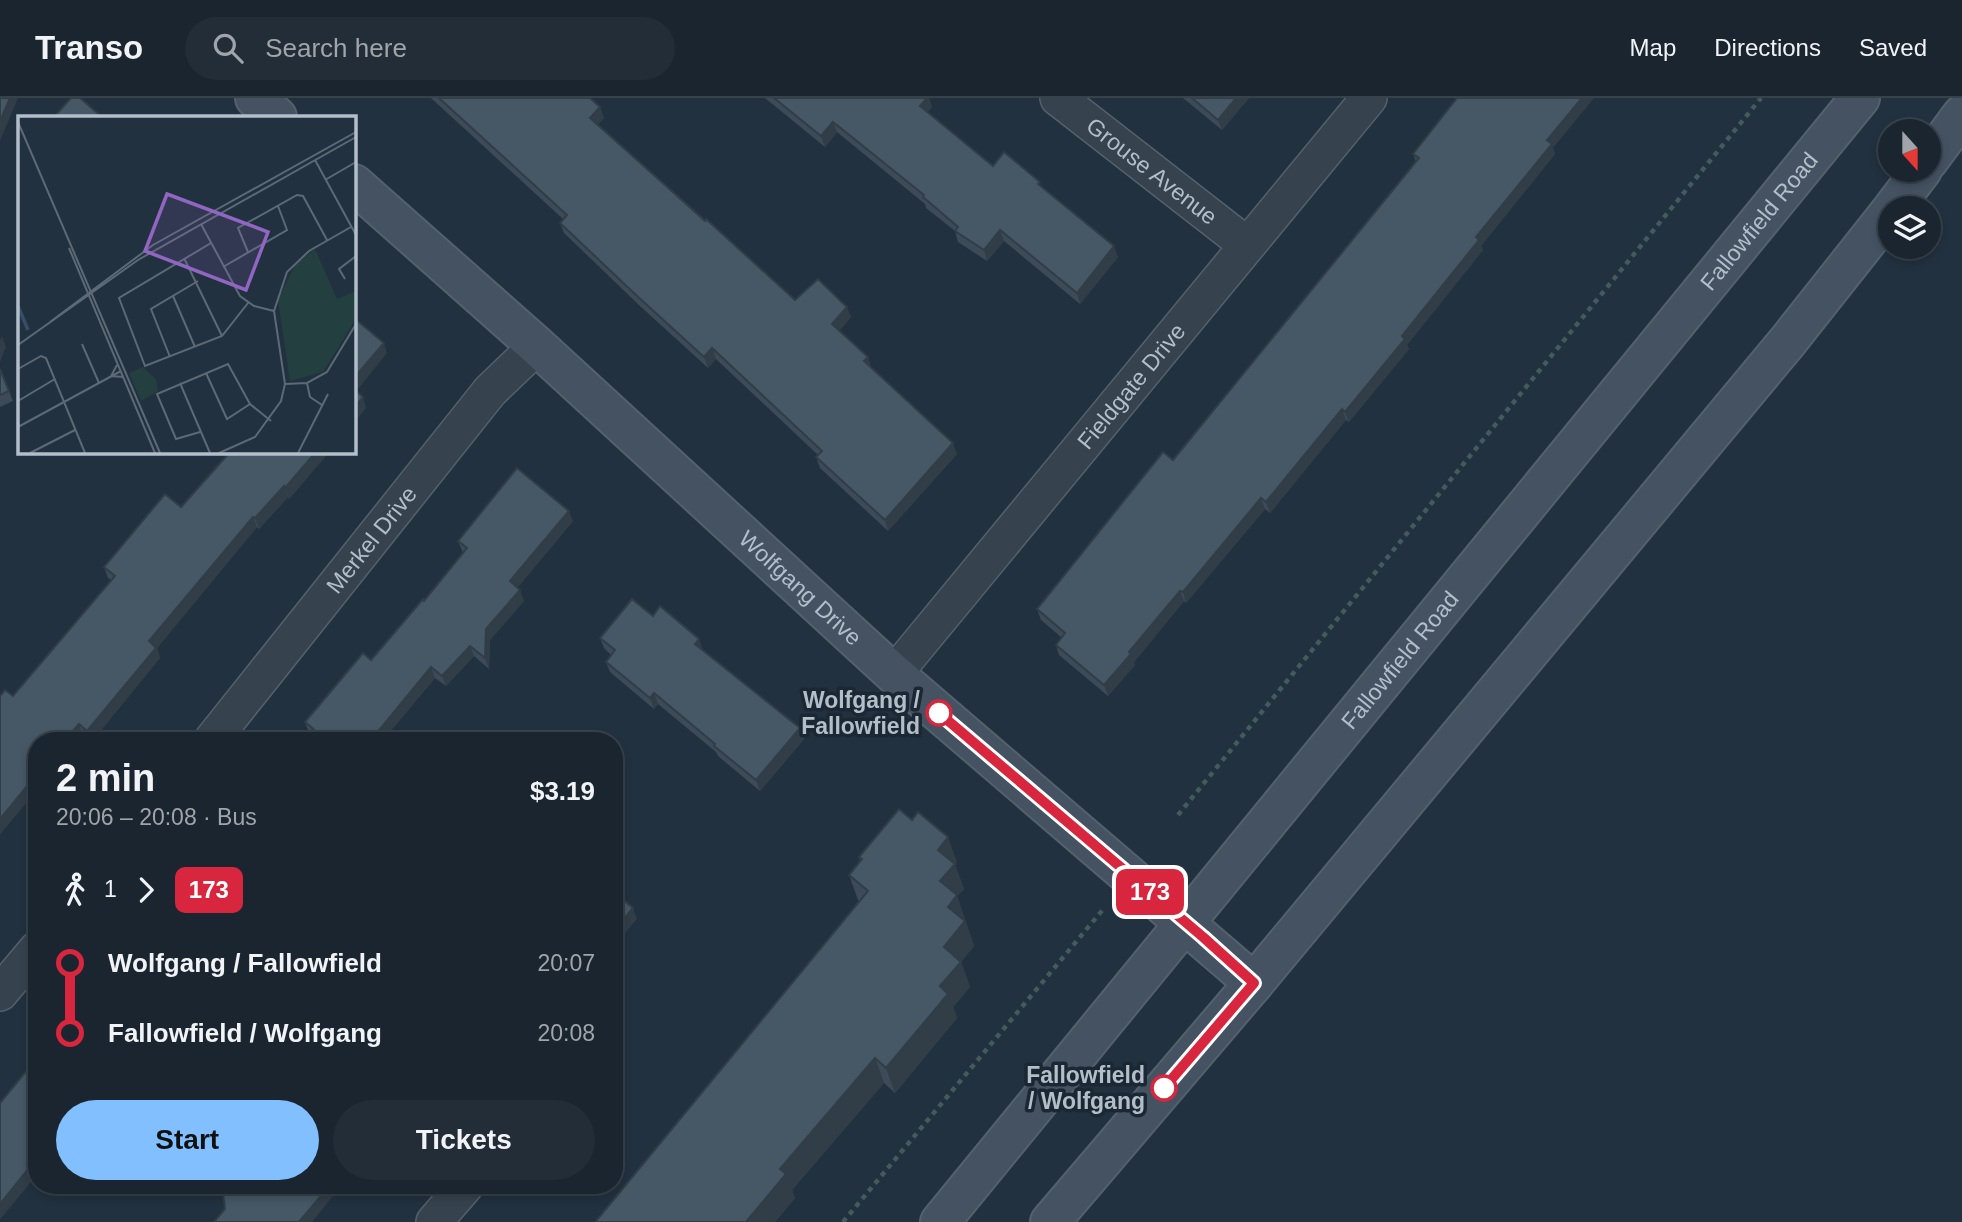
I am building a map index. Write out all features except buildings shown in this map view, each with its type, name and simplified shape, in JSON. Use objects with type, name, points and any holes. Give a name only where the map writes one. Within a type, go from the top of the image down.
[{"type":"main road","points":[[255,98],[276,116]]},
{"type":"main road","name":"Fallowfield Road","points":[[940,1222],[1860,98]]},
{"type":"main road","points":[[1941,143],[1962,115]]},
{"type":"main road","points":[[1902,196],[1913,182]]},
{"type":"main road","name":"Wolfgang Drive","points":[[355,185],[537,346],[894,674],[1254,983]]},
{"type":"main road","points":[[1050,1222],[1254,983],[1779,351],[1878,226]]},
{"type":"street","name":"Grouse Avenue","points":[[1058,98],[1247,245]]},
{"type":"street","name":"Fieldgate Drive","points":[[894,674],[1369,98]]},
{"type":"street","name":"Merkel Drive","points":[[218,732],[489,391],[537,346]]},
{"type":"street","points":[[0,993],[28,960]]},
{"type":"street","points":[[434,1222],[458,1194]]},
{"type":"path","points":[[1178,815],[1761,98]]},
{"type":"path","points":[[843,1222],[1106,906]]},
{"type":"bus line","name":"173","points":[[939,713],[1254,983],[1164,1088]]},
{"type":"place","name":"Wolfgang / Fallowfield","points":[[939,713]]},
{"type":"place","name":"Fallowfield / Wolfgang","points":[[1164,1088]]}]
